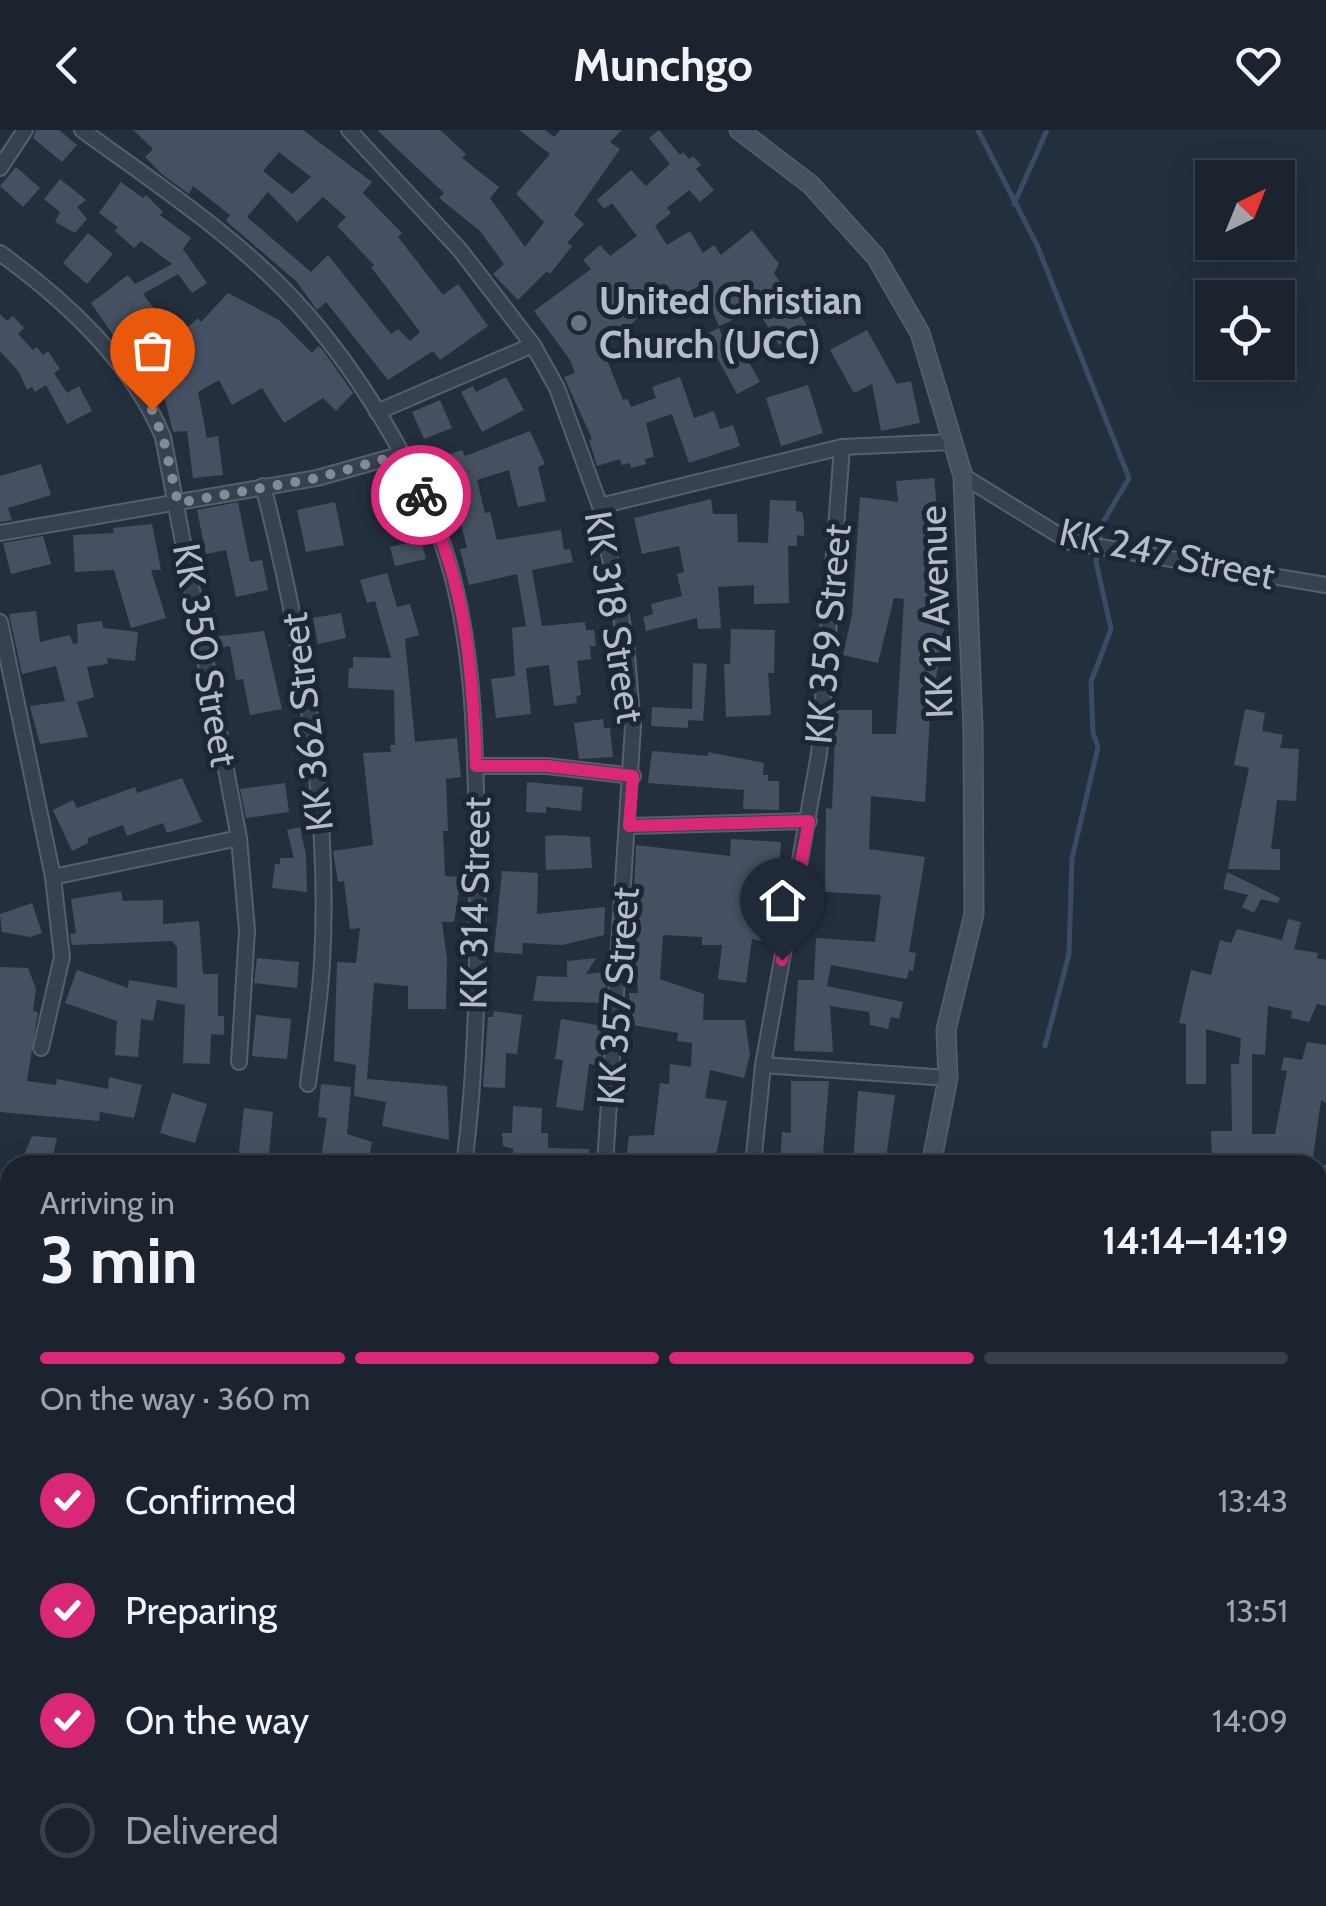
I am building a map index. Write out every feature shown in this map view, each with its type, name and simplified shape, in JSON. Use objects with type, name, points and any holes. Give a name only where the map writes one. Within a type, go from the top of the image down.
[{"type":"main road","name":"KK 12 Avenue","points":[[739,130],[810,185],[876,257],[920,333],[963,476],[974,899],[946,1030],[948,1078],[932,1155]]},
{"type":"street","points":[[0,168],[25,130]]},
{"type":"street","name":"KK 314 Street","points":[[82,130],[276,282],[306,313],[376,412],[426,504],[451,571],[465,631],[476,766],[478,924],[465,1155]]},
{"type":"street","name":"KK 318 Street","points":[[349,130],[460,250],[533,345],[568,414],[600,506],[626,644],[633,776],[629,826]]},
{"type":"street","name":"KK 350 Street","points":[[0,253],[72,314],[136,383],[163,437],[239,838],[248,930],[239,1062]]},
{"type":"street","points":[[376,412],[533,345]]},
{"type":"street","points":[[600,506],[842,447],[952,442]]},
{"type":"street","name":"KK 359 Street","points":[[753,1155],[763,1065],[809,821],[828,670],[842,447]]},
{"type":"street","points":[[0,533],[317,478],[399,455]]},
{"type":"street","name":"KK 247 Street","points":[[963,476],[1070,542],[1326,585]]},
{"type":"street","name":"KK 362 Street","points":[[263,486],[294,616],[322,844],[322,963],[308,1084]]},
{"type":"street","points":[[0,622],[53,877],[62,957],[42,1048]]},
{"type":"street","points":[[476,766],[547,766],[633,776]]},
{"type":"street","points":[[629,826],[809,821]]},
{"type":"street","name":"KK 357 Street","points":[[605,1155],[629,826]]},
{"type":"street","points":[[53,877],[239,838]]},
{"type":"street","points":[[763,1065],[948,1078]]},
{"type":"building","points":[[36,130],[59,130],[77,145],[62,162],[33,138]]},
{"type":"building","points":[[133,130],[303,130],[372,182],[363,193],[402,233],[398,237],[443,295],[458,284],[488,326],[440,360],[433,351],[388,380],[326,302],[317,310],[296,281],[226,221],[230,215],[193,186],[189,194],[163,175],[145,157],[153,149]],"holes":[[[279,152],[311,177],[292,194],[263,171]],[[268,192],[297,222],[323,197],[346,217],[337,226],[374,265],[371,267],[420,332],[410,341],[398,329],[391,334],[328,255],[311,272],[247,217]]]},
{"type":"building","points":[[377,130],[440,130],[466,154],[462,158],[499,187],[490,198],[525,247],[544,222],[516,194],[550,154],[519,130],[545,130],[554,137],[560,130],[622,130],[610,142],[620,149],[574,215],[584,224],[567,243],[572,246],[550,274],[547,271],[518,300],[493,274],[504,264],[480,231],[439,198],[444,193]]},
{"type":"building","points":[[659,130],[680,155],[683,152],[689,159],[693,156],[701,165],[696,169],[714,190],[700,202],[689,190],[667,208],[671,213],[655,226],[667,245],[690,231],[703,253],[714,245],[721,255],[752,230],[779,264],[774,273],[808,327],[779,345],[757,309],[719,326],[701,285],[659,306],[656,301],[603,350],[623,400],[628,399],[631,407],[656,398],[652,387],[680,377],[694,418],[714,411],[720,429],[733,425],[740,446],[689,463],[672,414],[646,423],[654,457],[645,459],[646,464],[631,468],[630,463],[622,465],[620,459],[597,466],[589,440],[592,439],[564,377],[575,373],[570,360],[534,311],[591,269],[583,260],[600,245],[610,256],[637,236],[612,203],[604,209],[597,200],[631,170],[646,186],[670,164],[649,138]]},
{"type":"building","points":[[16,167],[40,188],[23,207],[0,186]]},
{"type":"building","points":[[60,179],[86,200],[77,207],[87,219],[75,233],[55,222],[60,212],[44,199]]},
{"type":"building","points":[[121,182],[143,198],[146,195],[163,212],[160,215],[191,238],[183,249],[207,283],[192,293],[178,274],[143,294],[158,314],[152,318],[175,339],[198,318],[201,322],[228,293],[279,320],[312,353],[318,346],[322,349],[353,393],[336,411],[323,398],[284,423],[262,388],[232,405],[219,380],[198,392],[207,438],[218,436],[223,475],[193,478],[187,431],[173,432],[165,399],[144,380],[91,303],[128,275],[135,284],[172,264],[141,241],[134,248],[115,231],[118,227],[99,213]]},
{"type":"building","points":[[88,233],[113,254],[87,284],[63,263]]},
{"type":"building","points":[[0,314],[7,321],[13,316],[24,328],[18,334],[33,350],[37,347],[43,355],[48,351],[60,369],[54,373],[67,393],[79,386],[92,411],[67,424],[46,385],[35,392],[32,387],[27,390],[19,372],[0,351]]},
{"type":"building","points":[[719,328],[732,361],[745,355],[760,382],[737,394],[715,354],[706,358],[697,338]]},
{"type":"building","points":[[867,330],[897,384],[911,381],[920,423],[881,431],[872,384],[854,393],[830,350]]},
{"type":"building","points":[[506,377],[524,410],[482,432],[461,392],[473,386],[476,392]]},
{"type":"building","points":[[808,385],[823,433],[781,446],[766,398]]},
{"type":"building","points":[[440,400],[452,428],[424,439],[412,412]]},
{"type":"building","points":[[530,431],[545,464],[538,467],[546,501],[518,507],[509,470],[477,480],[485,513],[490,512],[497,540],[561,530],[564,550],[570,549],[573,562],[532,570],[542,626],[585,622],[586,630],[594,630],[596,646],[590,646],[591,659],[577,661],[581,695],[576,696],[577,703],[554,706],[549,665],[526,668],[531,714],[496,718],[491,679],[515,676],[512,628],[526,626],[517,574],[469,585],[460,549],[467,548],[452,488],[442,491],[432,460],[462,450],[465,456]]},
{"type":"building","points":[[41,464],[51,495],[8,508],[12,520],[0,522],[0,476]]},
{"type":"building","points":[[934,478],[938,518],[926,519],[931,577],[944,578],[944,628],[930,715],[925,802],[871,796],[869,849],[925,857],[909,952],[916,953],[913,971],[909,970],[907,979],[831,965],[827,986],[903,1002],[899,1019],[891,1017],[888,1029],[870,1025],[869,1012],[830,1006],[833,1052],[794,1051],[798,980],[814,980],[816,938],[875,942],[881,895],[825,892],[826,808],[832,809],[836,710],[872,710],[872,734],[896,734],[904,599],[894,598],[878,663],[843,655],[852,615],[860,497],[898,502],[896,481]]},
{"type":"building","points":[[711,499],[713,514],[737,514],[738,542],[768,543],[770,500],[796,501],[796,511],[802,512],[804,520],[804,536],[797,535],[797,546],[788,546],[789,603],[754,604],[754,585],[718,587],[721,628],[698,629],[697,618],[646,631],[643,617],[653,614],[651,604],[682,596],[677,574],[684,572],[679,546],[642,554],[634,518]]},
{"type":"building","points":[[238,502],[250,562],[262,560],[268,590],[236,597],[226,550],[206,554],[197,510]]},
{"type":"building","points":[[335,502],[344,545],[306,552],[297,510]]},
{"type":"building","points":[[152,524],[161,570],[151,570],[166,618],[131,628],[114,570],[75,572],[73,535],[114,533],[113,528]]},
{"type":"building","points":[[43,536],[51,564],[11,574],[3,543]]},
{"type":"building","points":[[421,540],[426,559],[395,566],[390,547]]},
{"type":"building","points":[[387,573],[397,607],[410,604],[419,635],[405,639],[415,742],[457,738],[461,777],[446,779],[448,831],[443,831],[445,876],[461,877],[454,922],[442,922],[447,959],[446,1009],[408,1009],[408,986],[374,983],[367,1079],[447,1086],[449,1140],[382,1126],[386,1102],[354,1096],[356,1065],[334,1061],[337,962],[356,963],[360,928],[350,929],[344,881],[338,882],[333,851],[373,845],[363,753],[391,752],[390,745],[395,745],[394,690],[348,688],[349,668],[353,668],[353,657],[391,658],[375,601],[367,603],[360,580]]},
{"type":"building","points":[[36,611],[40,642],[70,635],[73,644],[78,643],[77,624],[102,621],[103,628],[138,632],[135,661],[107,658],[108,664],[87,667],[94,697],[77,702],[88,737],[40,744],[30,706],[65,701],[56,666],[22,674],[9,614]]},
{"type":"building","points":[[341,613],[346,638],[318,644],[313,618]]},
{"type":"building","points":[[731,629],[775,630],[774,673],[768,673],[771,715],[726,717],[724,664],[730,664]]},
{"type":"building","points":[[264,631],[282,709],[250,715],[243,679],[236,680],[230,646],[214,649],[212,637]]},
{"type":"building","points":[[693,663],[707,664],[703,721],[688,720],[688,728],[651,726],[652,707],[692,709]]},
{"type":"building","points":[[1245,709],[1265,713],[1262,731],[1283,735],[1280,748],[1299,749],[1296,801],[1277,800],[1271,849],[1280,849],[1280,870],[1228,869],[1249,768],[1234,765]]},
{"type":"building","points":[[603,719],[604,728],[610,728],[613,757],[579,759],[574,723]]},
{"type":"building","points":[[652,751],[708,756],[708,752],[764,763],[763,775],[768,775],[768,781],[779,781],[779,810],[743,809],[744,790],[648,783]]},
{"type":"building","points":[[182,778],[202,822],[167,833],[163,823],[127,836],[123,825],[88,838],[88,843],[72,851],[53,810],[73,800],[77,808],[135,787],[137,793]]},
{"type":"building","points":[[527,782],[583,787],[581,811],[546,807],[546,813],[526,812]]},
{"type":"building","points":[[285,783],[289,812],[246,818],[240,789]]},
{"type":"building","points":[[300,827],[307,892],[272,888],[275,864],[280,864],[280,858],[294,858],[287,830]]},
{"type":"building","points":[[545,836],[590,837],[592,868],[546,870]]},
{"type":"building","points":[[731,839],[781,842],[779,869],[767,868],[766,916],[761,941],[752,939],[746,983],[718,979],[722,945],[702,945],[702,937],[663,935],[660,979],[704,994],[703,1020],[745,1020],[750,1055],[744,1078],[710,1070],[705,1098],[727,1101],[716,1155],[626,1155],[629,1136],[654,1135],[660,1083],[669,1084],[670,1064],[691,1067],[692,1043],[677,1041],[678,1033],[633,1025],[629,993],[638,993],[636,964],[631,964],[636,845],[730,856]]},
{"type":"building","points":[[502,871],[538,873],[537,914],[605,907],[604,935],[562,945],[523,943],[522,954],[494,952]]},
{"type":"building","points":[[1227,872],[1280,898],[1278,903],[1261,899],[1254,913],[1242,907],[1248,895],[1223,889]]},
{"type":"building","points":[[121,891],[123,901],[163,900],[163,924],[199,921],[203,974],[218,974],[218,1016],[224,1016],[224,1035],[211,1034],[210,1064],[183,1063],[185,1005],[157,1000],[153,1021],[141,1019],[138,1057],[115,1055],[117,1021],[65,1003],[77,970],[128,988],[129,980],[177,988],[177,947],[172,941],[72,945],[70,934],[76,933],[71,899]]},
{"type":"building","points":[[32,903],[42,933],[30,937],[2,932],[0,914]]},
{"type":"building","points":[[1288,919],[1301,922],[1294,949],[1318,953],[1317,958],[1326,960],[1326,1006],[1317,1004],[1309,1022],[1291,1018],[1292,1011],[1268,1006],[1265,1055],[1252,1054],[1252,1134],[1275,1134],[1287,1071],[1281,1070],[1284,1057],[1302,1060],[1307,1042],[1326,1045],[1326,1103],[1321,1100],[1313,1155],[1212,1155],[1211,1131],[1232,1131],[1231,1064],[1239,1064],[1241,1038],[1206,1029],[1206,1084],[1186,1084],[1186,1024],[1179,1023],[1191,970],[1211,975],[1220,940],[1231,943],[1237,929],[1282,940]]},
{"type":"building","points":[[257,958],[299,962],[297,988],[254,983]]},
{"type":"building","points":[[596,958],[586,974],[607,972],[605,1003],[533,1001],[537,976],[567,977],[567,961]]},
{"type":"building","points":[[0,967],[28,968],[36,989],[33,1011],[38,1012],[27,1081],[56,1085],[57,1079],[108,1089],[109,1077],[142,1085],[134,1118],[100,1112],[99,1121],[0,1112]]},
{"type":"building","points":[[494,1011],[522,1015],[517,1054],[506,1053],[505,1088],[483,1087],[488,1017],[493,1017]]},
{"type":"building","points":[[256,1015],[291,1019],[287,1059],[252,1056]]},
{"type":"building","points":[[561,1019],[603,1026],[601,1066],[589,1064],[583,1111],[556,1107],[563,1060],[555,1059]]},
{"type":"building","points":[[791,1081],[829,1081],[823,1155],[781,1155],[782,1132],[791,1133]]},
{"type":"building","points":[[321,1084],[351,1087],[347,1134],[372,1142],[370,1153],[381,1155],[321,1155],[327,1118],[318,1117]]},
{"type":"building","points":[[858,1091],[895,1095],[886,1155],[854,1155]]},
{"type":"building","points":[[172,1093],[207,1104],[195,1143],[160,1133]]},
{"type":"building","points":[[513,1106],[542,1108],[541,1133],[548,1133],[548,1148],[589,1149],[589,1155],[513,1155],[513,1149],[503,1146],[502,1133],[512,1133]]},
{"type":"building","points":[[244,1108],[273,1112],[269,1155],[239,1155]]},
{"type":"building","points":[[32,1136],[57,1138],[53,1155],[24,1155]]},
{"type":"waterway","points":[[978,130],[1037,245],[1129,478],[1102,524],[1096,562],[1111,629],[1091,682],[1093,733],[1098,747],[1072,859],[1069,954],[1045,1046]]},
{"type":"waterway","points":[[1014,204],[1047,130]]},
{"type":"way so far","points":[[152,410],[163,437],[178,503],[317,478],[399,455],[421,495]]},
{"type":"place","name":"United Christian Church (UCC)","points":[[579,323]]},
{"type":"route","points":[[421,495],[451,571],[465,631],[476,766],[576,767],[633,776],[629,826],[809,821],[782,960]]}]
